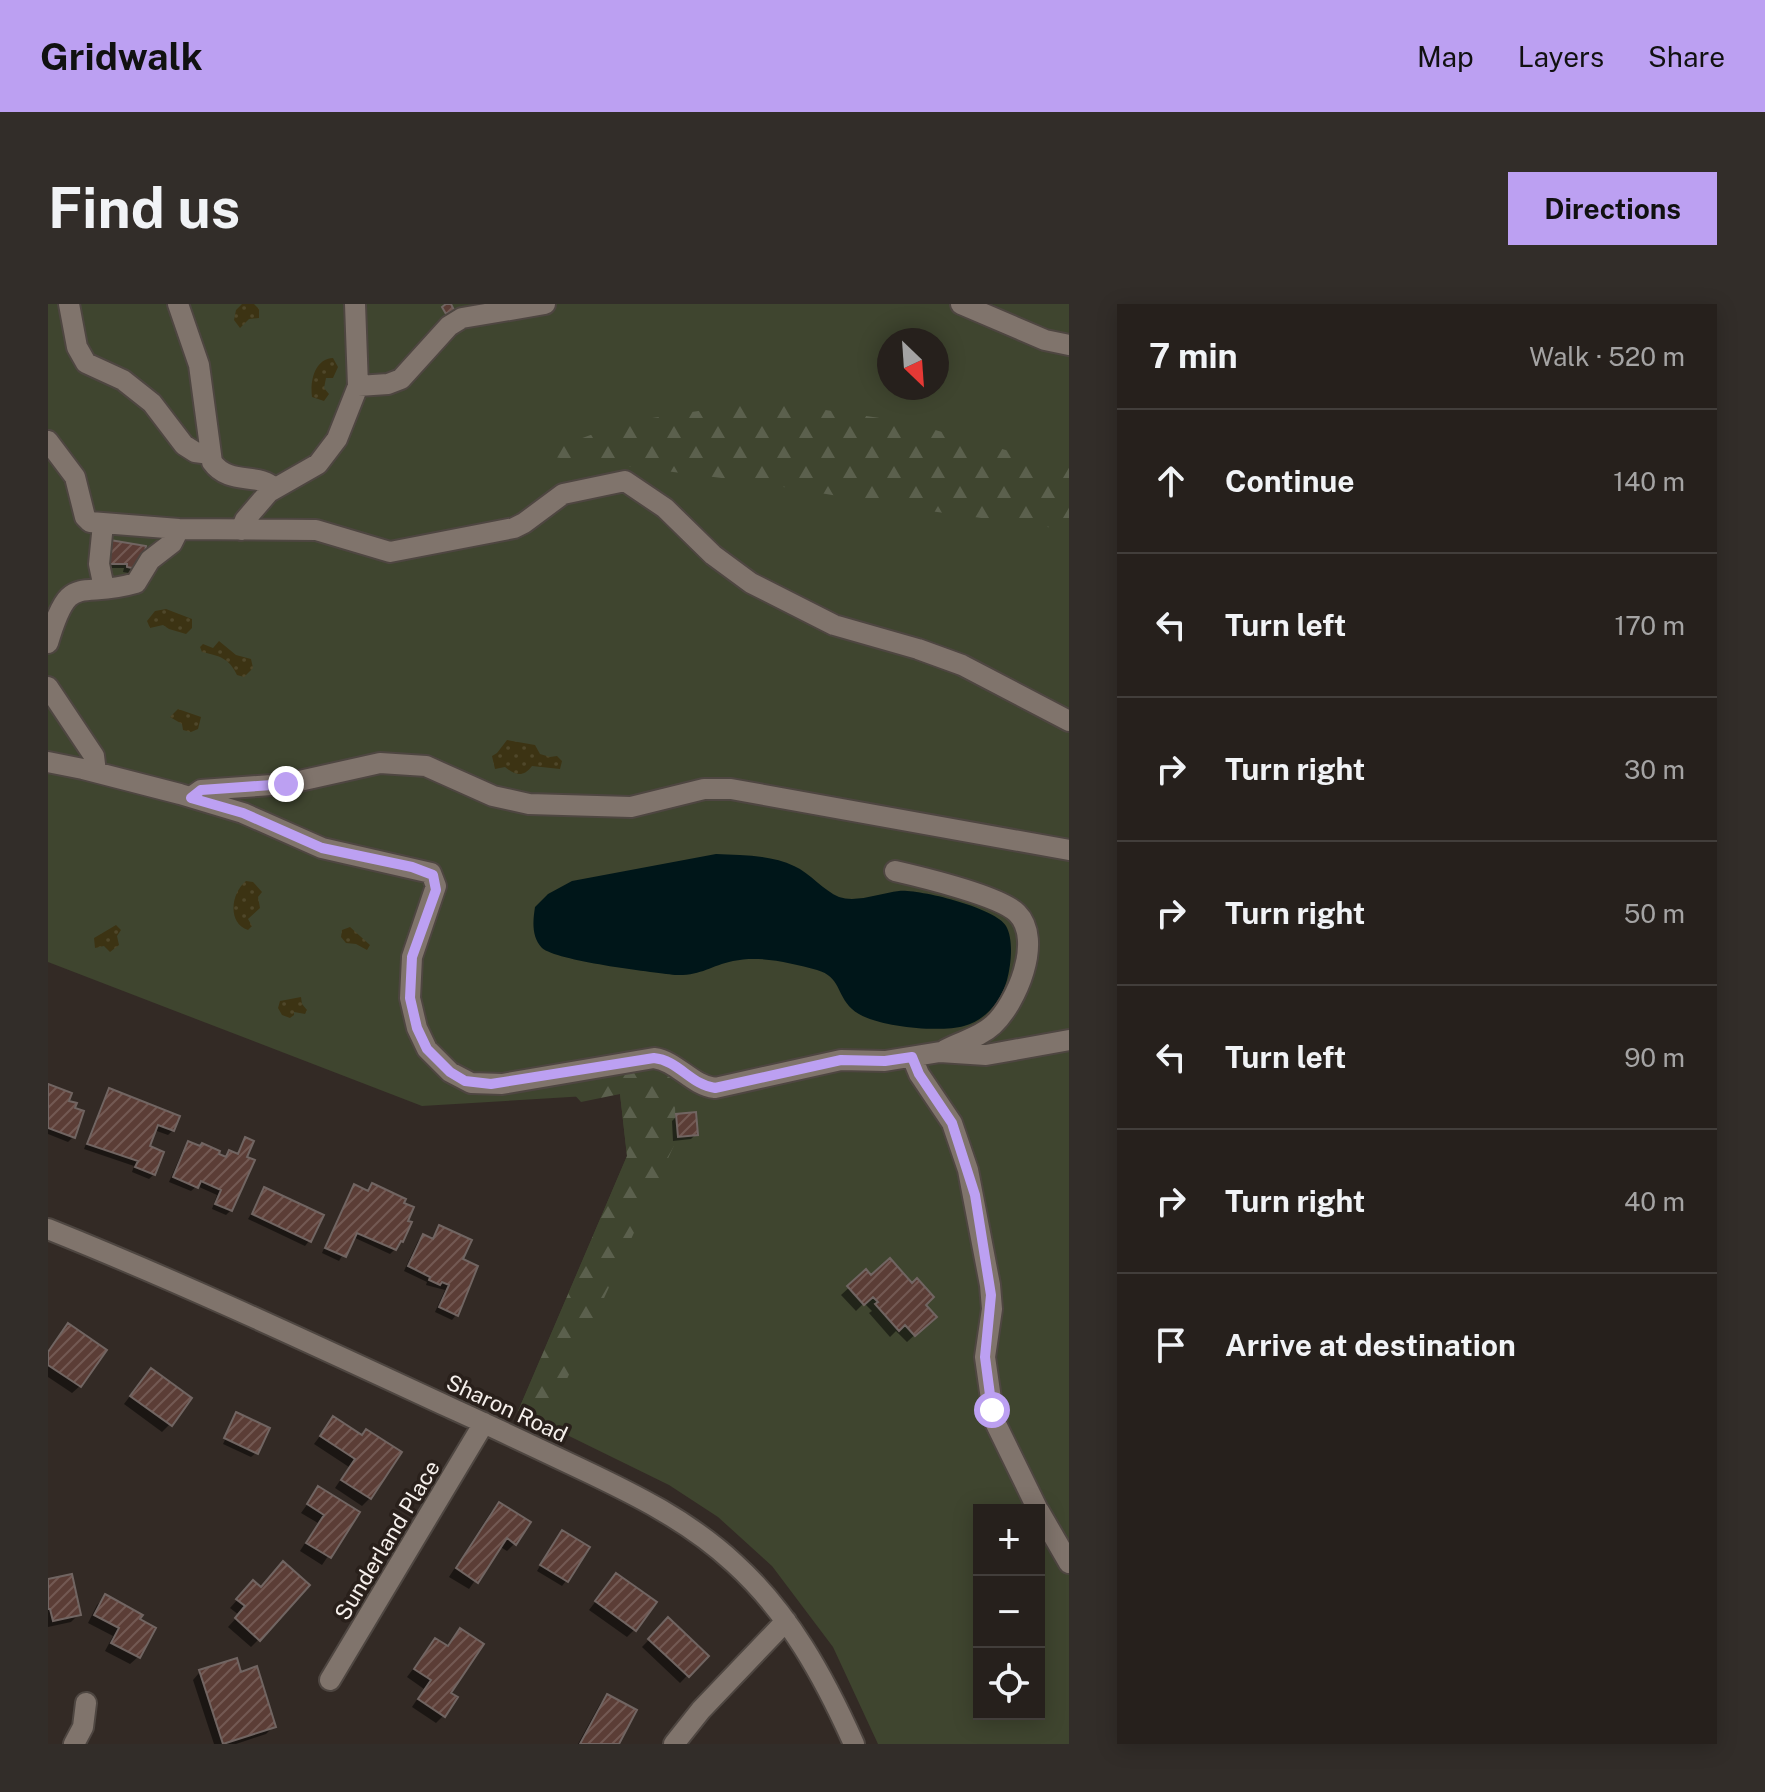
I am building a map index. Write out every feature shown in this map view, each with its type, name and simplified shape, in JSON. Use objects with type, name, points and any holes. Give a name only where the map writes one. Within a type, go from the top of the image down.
[{"type":"street","points":[[69,304],[77,347],[86,363],[123,380],[152,403],[184,445],[195,452],[210,454]]},
{"type":"street","points":[[178,304],[199,365],[214,465],[221,472],[236,478],[269,483],[274,488]]},
{"type":"street","points":[[241,530],[245,520],[274,488],[312,469],[328,454],[347,417],[358,386],[355,304]]},
{"type":"street","points":[[358,386],[388,384],[401,379],[460,311],[545,304]]},
{"type":"street","points":[[961,304],[1045,340],[1069,345]]},
{"type":"street","points":[[48,441],[75,477],[87,519],[103,524],[179,529],[324,532],[382,551],[397,551],[514,528],[563,494],[625,481],[665,508],[713,555],[751,583],[834,625],[962,665],[1069,721]]},
{"type":"street","points":[[103,524],[99,564],[104,588]]},
{"type":"street","points":[[48,643],[59,609],[68,597],[83,590],[136,583],[150,560],[172,543],[179,529]]},
{"type":"street","points":[[48,687],[94,756],[96,772]]},
{"type":"street","points":[[48,762],[96,772],[243,813],[322,848],[412,867],[433,875],[436,890],[412,957],[411,1007],[417,1028],[431,1054],[465,1081],[502,1084],[654,1058],[665,1060],[706,1087],[715,1088],[841,1060],[885,1061],[944,1052],[986,1055],[1069,1040]]},
{"type":"street","points":[[191,798],[201,790],[286,784],[366,764],[412,764],[435,769],[485,793],[522,803],[631,807],[704,789],[731,789],[1069,850]]},
{"type":"street","points":[[895,871],[951,886],[1004,906],[1017,913],[1024,925],[1027,963],[1008,1008],[980,1035],[944,1052]]},
{"type":"street","points":[[912,1057],[919,1074],[952,1123],[968,1170],[981,1226],[991,1295],[985,1357],[994,1420],[1036,1504]]},
{"type":"street","name":"Sharon Road","points":[[48,1229],[136,1264],[484,1423],[626,1490],[672,1516],[735,1563],[786,1621],[813,1661],[854,1744]]},
{"type":"street","name":"Sunderland Place","points":[[330,1680],[484,1423]]},
{"type":"street","points":[[1048,1539],[1069,1563]]},
{"type":"street","points":[[674,1744],[701,1710],[786,1621]]},
{"type":"street","points":[[74,1744],[83,1727],[86,1703]]},
{"type":"green space","points":[[48,304],[1069,304],[1069,1744],[878,1744],[833,1647],[772,1566],[718,1517],[669,1485],[518,1411],[627,1156],[620,1094],[422,1106],[48,962]]},
{"type":"green space","points":[[764,401],[907,422],[1069,468],[1069,530],[746,481],[536,455],[626,422]]},
{"type":"green space","points":[[665,1068],[686,1079],[675,1106],[676,1141],[561,1392],[562,1401],[552,1422],[520,1407],[627,1156],[620,1094],[581,1102],[562,1081]]},
{"type":"sand","points":[[242,304],[254,304],[259,309],[259,318],[249,319],[240,328],[234,320],[236,310]]},
{"type":"sand","points":[[333,358],[338,367],[333,378],[326,378],[324,388],[329,394],[324,401],[312,397],[317,367]]},
{"type":"sand","points":[[166,609],[192,619],[192,628],[186,634],[163,625],[150,628],[147,621],[155,611]]},
{"type":"sand","points":[[219,641],[236,655],[251,659],[253,668],[244,677],[237,675],[223,659],[202,652],[200,647],[203,644],[213,648]]},
{"type":"sand","points":[[178,709],[201,717],[198,729],[191,732],[183,730],[182,724],[170,717]]},
{"type":"sand","points":[[507,740],[535,745],[540,754],[557,756],[562,761],[560,769],[532,766],[519,774],[505,767],[495,769],[492,756]]},
{"type":"sand","points":[[246,881],[253,882],[262,892],[258,897],[260,908],[248,919],[252,926],[248,930],[234,915],[237,893]]},
{"type":"sand","points":[[116,925],[121,930],[117,936],[119,945],[110,952],[104,946],[95,948],[94,938]]},
{"type":"sand","points":[[350,927],[370,945],[367,950],[346,943],[341,937],[342,930]]},
{"type":"sand","points":[[301,997],[307,1010],[305,1014],[294,1012],[290,1018],[282,1015],[278,1008],[280,1001]]},
{"type":"shaded area","points":[[716,854],[756,856],[785,862],[800,869],[833,894],[846,899],[909,891],[939,896],[988,913],[1006,926],[1010,938],[1010,967],[1001,995],[992,1009],[964,1026],[938,1029],[905,1027],[861,1015],[852,1009],[834,981],[825,973],[797,965],[765,959],[743,959],[692,974],[675,975],[566,957],[542,948],[536,939],[533,923],[535,907],[548,894],[572,881]]},
{"type":"building","points":[[451,304],[454,310],[446,314],[442,307]]},
{"type":"building","points":[[110,540],[146,546],[142,570],[127,567],[127,564],[107,564]]},
{"type":"building","points":[[48,1084],[72,1093],[69,1101],[77,1103],[75,1108],[84,1111],[75,1138],[48,1128]]},
{"type":"building","points":[[109,1088],[180,1116],[174,1131],[158,1125],[150,1146],[164,1152],[155,1175],[135,1167],[138,1161],[87,1144]]},
{"type":"building","points":[[696,1112],[698,1135],[678,1137],[676,1114]]},
{"type":"building","points":[[245,1137],[254,1141],[247,1157],[255,1160],[232,1211],[215,1204],[221,1190],[201,1181],[198,1188],[173,1177],[188,1141],[200,1146],[202,1143],[226,1157],[229,1150],[238,1154]]},
{"type":"building","points":[[372,1183],[406,1199],[404,1203],[414,1207],[408,1221],[412,1222],[403,1242],[396,1250],[357,1233],[346,1257],[325,1248],[354,1184],[368,1191]]},
{"type":"building","points":[[264,1187],[324,1215],[311,1242],[252,1214]]},
{"type":"building","points":[[439,1225],[472,1240],[463,1259],[478,1266],[458,1316],[439,1307],[449,1285],[429,1280],[430,1277],[408,1266],[423,1234],[433,1239]]},
{"type":"building","points":[[890,1258],[912,1283],[917,1278],[934,1297],[926,1305],[937,1317],[915,1336],[905,1325],[899,1331],[875,1304],[878,1302],[873,1297],[864,1305],[847,1286],[866,1269],[871,1275]]},
{"type":"building","points":[[68,1323],[107,1350],[81,1387],[48,1365],[48,1352]]},
{"type":"building","points":[[151,1368],[192,1398],[172,1426],[130,1396]]},
{"type":"building","points":[[236,1412],[270,1428],[258,1454],[224,1438]]},
{"type":"building","points":[[333,1416],[362,1435],[366,1429],[402,1452],[371,1499],[341,1480],[355,1459],[320,1436]]},
{"type":"building","points":[[318,1486],[360,1512],[331,1558],[306,1543],[324,1515],[307,1504]]},
{"type":"building","points":[[499,1502],[531,1522],[516,1545],[507,1538],[478,1583],[456,1568]]},
{"type":"building","points":[[562,1530],[590,1547],[568,1582],[540,1565]]},
{"type":"building","points":[[283,1561],[310,1585],[260,1641],[235,1618],[245,1606],[236,1599],[253,1580],[261,1587]]},
{"type":"building","points":[[616,1573],[657,1602],[636,1631],[595,1601]]},
{"type":"building","points":[[72,1574],[81,1615],[53,1621],[48,1609],[48,1579]]},
{"type":"building","points":[[105,1594],[143,1615],[140,1619],[156,1628],[140,1658],[111,1643],[119,1628],[94,1615]]},
{"type":"building","points":[[668,1617],[709,1656],[689,1677],[648,1639]]},
{"type":"building","points":[[460,1628],[484,1644],[451,1693],[458,1697],[445,1717],[418,1699],[431,1680],[414,1669],[435,1638],[448,1646]]},
{"type":"building","points":[[237,1658],[241,1672],[257,1666],[276,1727],[223,1744],[199,1670]]},
{"type":"building","points":[[607,1694],[637,1710],[619,1744],[580,1744]]},
{"type":"route","points":[[286,784],[201,790],[194,792],[191,798],[243,813],[322,848],[412,867],[433,875],[436,890],[412,957],[411,1007],[422,1040],[431,1054],[465,1081],[502,1084],[660,1058],[706,1087],[715,1088],[841,1060],[885,1061],[912,1057],[919,1074],[952,1123],[975,1195],[991,1295],[985,1357],[992,1410]]}]
